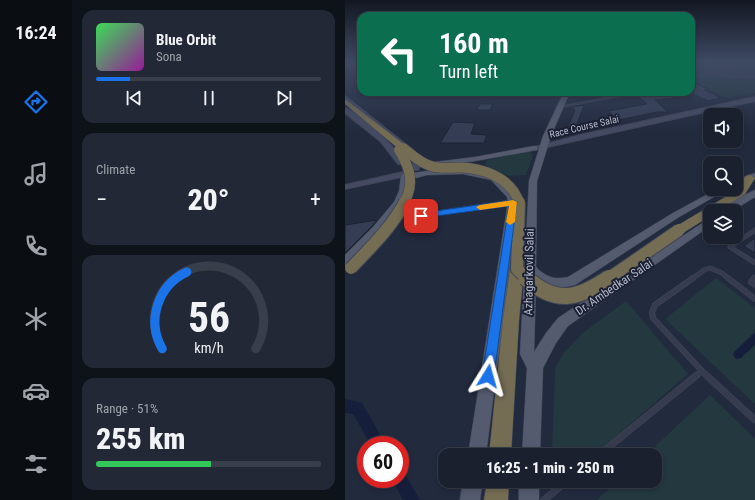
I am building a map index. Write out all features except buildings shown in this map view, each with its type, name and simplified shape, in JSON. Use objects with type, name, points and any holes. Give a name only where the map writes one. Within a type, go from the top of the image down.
[{"type":"highway","points":[[345,101],[422,163],[433,167],[469,168],[481,170],[492,174],[507,183],[515,192],[519,202],[523,269],[511,320],[501,448]]},
{"type":"highway","points":[[345,107],[404,155],[411,175],[409,195],[403,209],[391,225],[347,269]]},
{"type":"highway","points":[[721,204],[741,192],[753,177]]},
{"type":"highway","points":[[523,269],[531,282],[543,290],[556,296],[573,296],[594,288],[703,215]]},
{"type":"highway","points":[[497,500],[498,488]]},
{"type":"main road","name":"Azhagarkovil Salai","points":[[531,448],[535,368],[527,354],[523,269],[531,217],[533,181],[539,149],[560,96]]},
{"type":"main road","name":"Azhagarkovil Salai","points":[[539,149],[565,96]]},
{"type":"main road","points":[[345,98],[405,145],[417,157],[446,162]]},
{"type":"main road","name":"Race Course Salai","points":[[345,187],[410,172],[425,165],[539,149],[581,136],[755,99]]},
{"type":"main road","points":[[345,110],[393,150],[410,172],[463,172],[494,178],[511,196],[513,202]]},
{"type":"main road","points":[[347,269],[403,195],[410,172],[419,160],[417,157]]},
{"type":"main road","points":[[743,181],[753,177]]},
{"type":"main road","points":[[523,269],[538,279],[550,283],[560,284],[571,280],[676,215],[711,196]]},
{"type":"main road","points":[[738,204],[753,196]]},
{"type":"main road","name":"Azhagarkovil Salai","points":[[478,448],[513,202]]},
{"type":"main road","name":"Dr. Ambedkar Salai","points":[[535,368],[544,348],[563,322],[703,227]]},
{"type":"main road","points":[[470,500],[472,488]]},
{"type":"main road","points":[[529,488],[529,500]]},
{"type":"street","points":[[559,107],[619,96]]},
{"type":"street","points":[[405,218],[513,202]]},
{"type":"lane","points":[[755,230],[730,247],[755,264]]},
{"type":"lane","points":[[755,299],[722,273],[710,268],[704,270],[655,305],[652,312],[653,318],[703,371],[755,420]]},
{"type":"lane","points":[[755,277],[751,282],[755,285]]},
{"type":"lane","points":[[608,448],[703,371]]},
{"type":"lane","points":[[544,500],[559,488]]},
{"type":"shaded area","points":[[698,84],[755,84],[755,93],[727,98]]},
{"type":"shaded area","points":[[530,152],[533,155],[526,175],[509,176],[485,165],[487,160]]},
{"type":"shaded area","points":[[716,278],[755,308],[755,404],[665,319]]},
{"type":"shaded area","points":[[626,301],[688,374],[602,448],[552,448],[555,368],[563,354],[584,332]]},
{"type":"shaded area","points":[[710,395],[755,439],[755,500],[597,500],[610,488],[662,488],[662,448],[653,448]]},
{"type":"water","points":[[755,332],[755,345],[741,358],[736,359],[733,355],[734,352]]},
{"type":"waterway","points":[[345,406],[357,408],[374,436]]},
{"type":"waterway","points":[[405,488],[412,500]]},
{"type":"slow traffic","points":[[480,207],[513,202],[510,222]]},
{"type":"route","points":[[421,216],[513,202],[488,376]]}]
